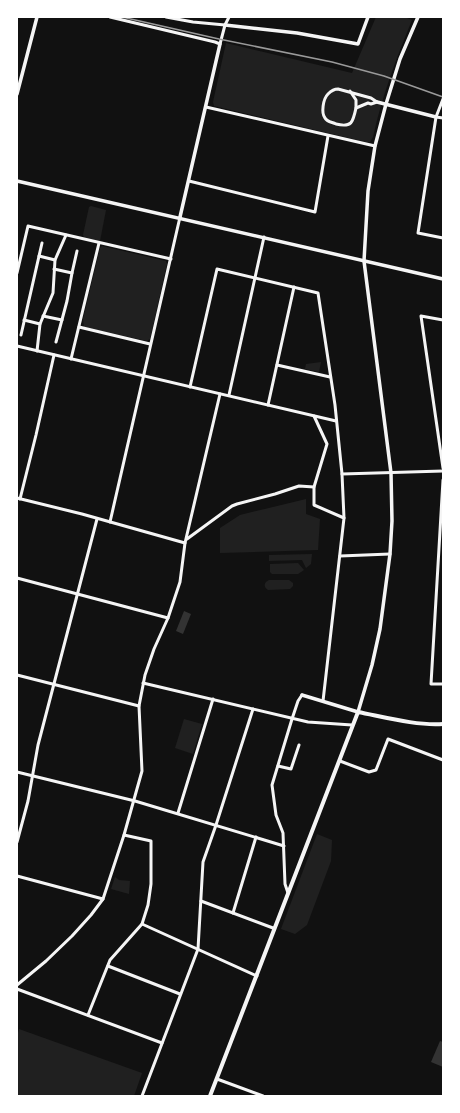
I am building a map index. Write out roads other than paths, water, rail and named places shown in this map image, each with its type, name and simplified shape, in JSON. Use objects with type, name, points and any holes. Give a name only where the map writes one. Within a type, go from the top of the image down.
[{"type":"main road","points":[[210,1096],[358,712],[394,719],[443,724]]},
{"type":"street","points":[[17,94],[37,17]]},
{"type":"street","points":[[110,17],[185,34],[220,44]]},
{"type":"street","points":[[166,17],[192,22],[297,33],[358,44],[368,17]]},
{"type":"street","points":[[192,22],[194,17]]},
{"type":"street","points":[[110,522],[220,44],[229,17]]},
{"type":"street","points":[[288,894],[285,884],[283,833],[276,815],[272,785],[292,718],[298,701],[302,695],[358,712],[372,665],[380,629],[390,554],[392,521],[391,473],[364,261],[368,191],[375,146],[386,104],[400,59],[418,17]]},
{"type":"street","points":[[350,91],[356,100],[356,108],[352,122],[346,125],[330,122],[325,119],[323,114],[326,97],[328,93],[338,88],[350,91],[371,98],[377,102],[443,118]]},
{"type":"street","points":[[443,99],[436,117],[418,233],[443,238]]},
{"type":"street","points":[[356,108],[368,103],[371,104],[377,102]]},
{"type":"street","points":[[206,107],[375,146]]},
{"type":"street","points":[[189,181],[315,212],[328,136]]},
{"type":"street","points":[[17,181],[180,217],[443,279]]},
{"type":"street","points":[[17,273],[28,226],[171,259]]},
{"type":"street","points":[[37,351],[40,324],[53,293],[55,260],[66,235]]},
{"type":"street","points":[[229,395],[264,237]]},
{"type":"street","points":[[21,335],[42,243]]},
{"type":"street","points":[[71,359],[99,243]]},
{"type":"street","points":[[56,342],[68,301],[77,251]]},
{"type":"street","points":[[39,256],[55,260]]},
{"type":"street","points":[[54,269],[72,273]]},
{"type":"street","points":[[190,387],[217,269],[318,293],[336,420],[342,474],[344,518],[323,701]]},
{"type":"street","points":[[268,405],[294,287]]},
{"type":"street","points":[[43,316],[62,320]]},
{"type":"street","points":[[443,320],[421,316],[443,468]]},
{"type":"street","points":[[24,320],[40,324]]},
{"type":"street","points":[[79,327],[150,344]]},
{"type":"street","points":[[17,346],[336,420]]},
{"type":"street","points":[[54,355],[36,436],[18,498],[82,514],[185,543]]},
{"type":"street","points":[[277,365],[330,377]]},
{"type":"street","points":[[17,986],[72,936],[103,899],[124,836],[142,771],[139,706],[143,683],[154,649],[168,618],[180,582],[185,543],[220,394]]},
{"type":"street","points":[[314,415],[327,444],[314,487],[314,505],[344,518]]},
{"type":"street","points":[[342,474],[443,472]]},
{"type":"street","points":[[443,480],[431,684],[443,684]]},
{"type":"street","points":[[187,538],[232,506],[299,486],[314,487]]},
{"type":"street","points":[[17,842],[28,801],[38,745],[97,519]]},
{"type":"street","points":[[340,556],[390,554]]},
{"type":"street","points":[[17,578],[168,618]]},
{"type":"street","points":[[17,675],[139,706]]},
{"type":"street","points":[[143,683],[308,722],[352,725]]},
{"type":"street","points":[[178,813],[213,699]]},
{"type":"street","points":[[142,1096],[198,949],[203,862],[253,709]]},
{"type":"street","points":[[340,760],[368,772],[376,770],[388,739],[443,760]]},
{"type":"street","points":[[278,766],[291,769],[299,745]]},
{"type":"street","points":[[17,772],[134,800],[284,846]]},
{"type":"street","points":[[88,1015],[110,960],[142,924],[148,905],[151,884],[151,842],[124,836]]},
{"type":"street","points":[[233,913],[256,837]]},
{"type":"street","points":[[17,876],[103,899]]},
{"type":"street","points":[[201,901],[273,928]]},
{"type":"street","points":[[142,924],[257,976]]},
{"type":"street","points":[[108,966],[180,994]]},
{"type":"street","points":[[17,989],[162,1043]]},
{"type":"street","points":[[217,1079],[263,1096]]},
{"type":"railway","points":[[122,17],[332,62],[384,76],[443,97]]}]
